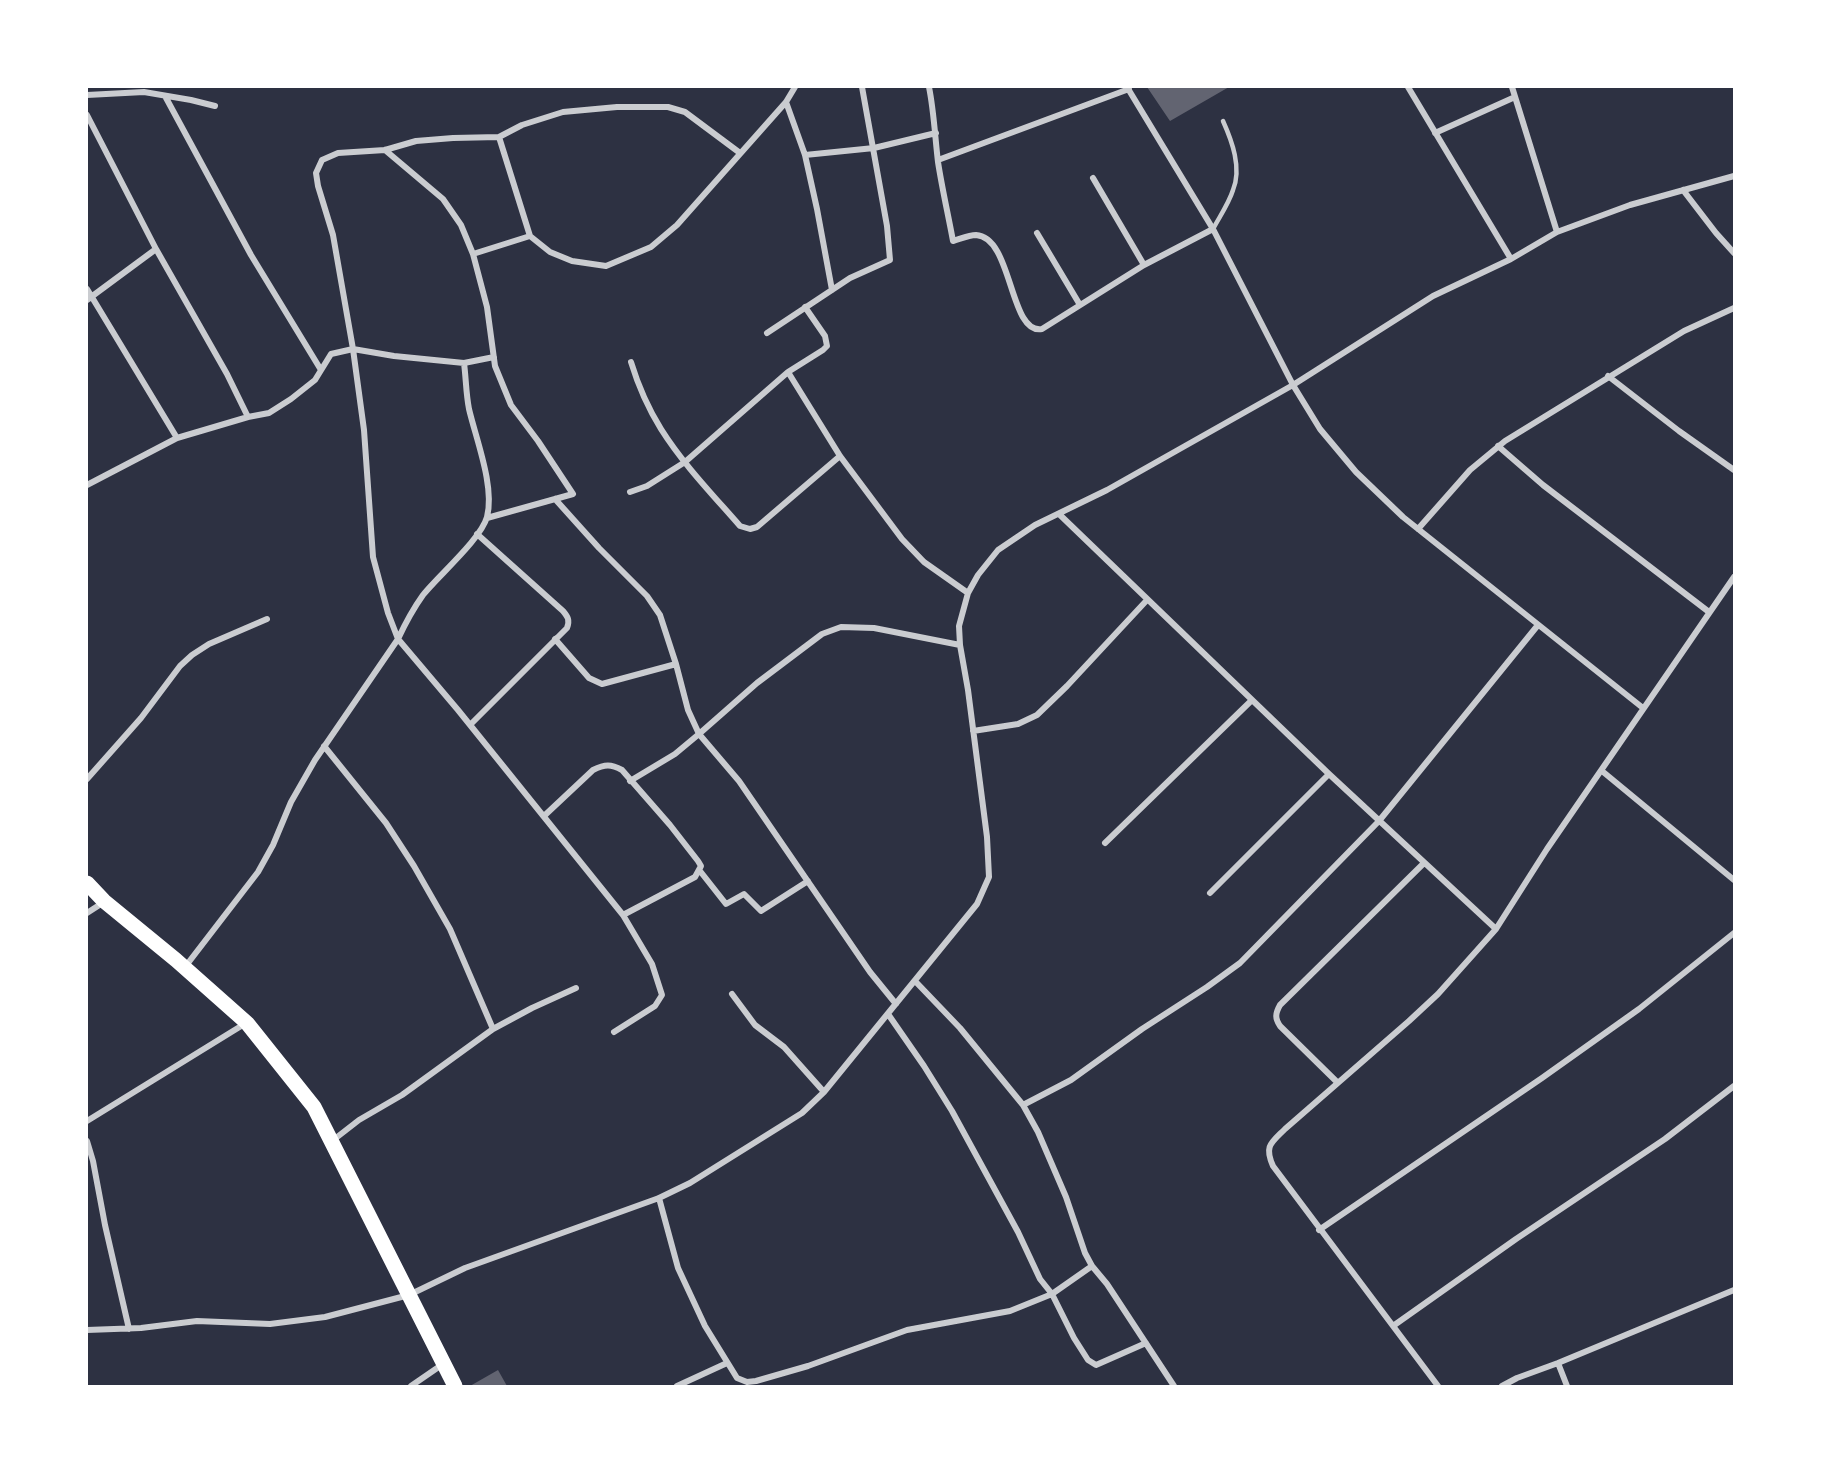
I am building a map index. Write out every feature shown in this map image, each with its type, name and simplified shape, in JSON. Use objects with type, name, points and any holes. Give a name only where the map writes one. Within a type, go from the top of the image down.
[{"type":"main road","points":[[87,883],[104,901],[247,1023],[314,1107],[455,1386]]},
{"type":"street","points":[[499,137],[530,236],[550,252],[572,261],[606,266],[651,248],[677,225],[786,102],[795,87]]},
{"type":"street","points":[[767,333],[850,278],[890,260],[874,148],[862,87]]},
{"type":"street","points":[[929,87],[938,160],[953,241],[977,235],[990,241],[998,251],[1018,304],[1033,329],[1042,329],[1144,265],[1213,228]]},
{"type":"street","points":[[1408,87],[1511,259]]},
{"type":"street","points":[[1512,87],[1557,232]]},
{"type":"street","points":[[938,160],[1128,88],[1213,228],[1293,385],[1320,429],[1356,472],[1418,529],[1643,708]]},
{"type":"street","points":[[87,95],[144,92],[215,106]]},
{"type":"street","points":[[165,96],[251,255],[321,370]]},
{"type":"street","points":[[1435,133],[1515,97]]},
{"type":"street","points":[[786,102],[805,155],[831,290]]},
{"type":"street","points":[[614,1032],[655,1006],[662,995],[652,964],[622,915],[544,816],[398,639],[388,613],[373,557],[364,430],[353,349],[333,235],[316,173],[322,160],[338,153],[385,150],[416,141],[499,137],[522,125],[563,112],[616,107],[668,107],[685,112],[740,153]]},
{"type":"street","points":[[87,115],[156,249],[249,417]]},
{"type":"street","points":[[805,155],[874,148],[936,132]]},
{"type":"street","points":[[385,150],[443,199],[461,225],[473,254],[487,307],[495,366],[511,405],[573,494],[487,518]]},
{"type":"street","points":[[87,1330],[129,1329],[197,1321],[270,1324],[325,1317],[409,1295],[465,1268],[659,1198],[690,1183],[802,1113],[824,1092],[977,904],[989,877],[987,837],[959,626],[968,593],[978,575],[998,550],[1035,525],[1107,490],[1293,385],[1433,296],[1511,259],[1557,232],[1630,205],[1734,176]]},
{"type":"street","points":[[1093,178],[1144,265]]},
{"type":"street","points":[[1683,190],[1716,234],[1734,253]]},
{"type":"street","points":[[1037,233],[1080,305]]},
{"type":"street","points":[[473,254],[530,236]]},
{"type":"street","points":[[89,298],[156,249]]},
{"type":"street","points":[[87,289],[89,298],[177,438]]},
{"type":"street","points":[[630,492],[647,486],[685,462],[788,372],[827,346],[825,336],[805,307]]},
{"type":"street","points":[[1418,529],[1470,470],[1498,446],[1683,331],[1734,308]]},
{"type":"street","points":[[87,485],[177,438],[269,412],[291,399],[315,380],[331,354],[353,349],[394,356],[464,363],[494,357]]},
{"type":"street","points":[[630,362],[639,387],[661,428],[685,462],[740,526],[750,529],[757,528],[840,456]]},
{"type":"street","points":[[184,968],[258,872],[273,845],[291,802],[324,746],[398,639],[423,596],[477,534],[487,518],[487,482],[469,407],[464,363]]},
{"type":"street","points":[[788,372],[840,456],[902,539],[924,562],[968,593]]},
{"type":"street","points":[[1608,376],[1734,470]]},
{"type":"street","points":[[1498,446],[1543,485],[1709,612]]},
{"type":"street","points":[[555,499],[647,596],[660,615],[676,664],[687,710],[699,734],[739,781],[870,972],[896,1004]]},
{"type":"street","points":[[1059,514],[1329,774],[1496,929]]},
{"type":"street","points":[[470,725],[567,628],[568,618],[477,534]]},
{"type":"street","points":[[1438,1386],[1273,1166],[1267,1154],[1270,1144],[1438,994],[1496,929],[1547,849],[1734,577]]},
{"type":"street","points":[[974,731],[1018,724],[1037,716],[1147,600]]},
{"type":"street","points":[[87,779],[141,718],[180,666],[192,655],[209,644],[267,620]]},
{"type":"street","points":[[1023,1106],[1071,1080],[1240,963],[1379,821],[1538,625]]},
{"type":"street","points":[[630,781],[675,754],[757,683],[822,634],[841,627],[874,627],[960,645]]},
{"type":"street","points":[[555,639],[589,678],[602,684],[676,664]]},
{"type":"street","points":[[1105,843],[1252,700]]},
{"type":"street","points":[[324,746],[386,823],[414,866],[450,929],[493,1029]]},
{"type":"street","points":[[544,816],[593,770],[603,765],[612,765],[622,770],[670,825],[698,861],[701,866],[700,871],[695,877],[622,915]]},
{"type":"street","points":[[1602,771],[1734,880]]},
{"type":"street","points":[[1210,893],[1329,774]]},
{"type":"street","points":[[1338,1083],[1280,1026],[1276,1013],[1280,1005],[1424,863]]},
{"type":"street","points":[[700,871],[726,904],[744,894],[761,911],[808,881]]},
{"type":"street","points":[[87,913],[104,901]]},
{"type":"street","points":[[1319,1230],[1639,1009],[1734,933]]},
{"type":"street","points":[[915,981],[960,1028],[1023,1106],[1038,1132],[1092,1266],[1107,1284],[1174,1386]]},
{"type":"street","points":[[331,1141],[359,1120],[402,1095],[493,1029],[576,988]]},
{"type":"street","points":[[732,994],[755,1025],[784,1047],[824,1092]]},
{"type":"street","points":[[888,1014],[952,1111],[1018,1232],[1040,1279],[1052,1294],[1088,1360],[1096,1365],[1146,1343]]},
{"type":"street","points":[[87,1121],[247,1023]]},
{"type":"street","points":[[1393,1326],[1516,1239],[1665,1139],[1734,1086]]},
{"type":"street","points":[[87,1141],[129,1329]]},
{"type":"street","points":[[659,1198],[678,1268],[705,1326],[738,1378],[747,1382],[808,1366],[907,1330],[1010,1311],[1052,1294],[1092,1266]]},
{"type":"street","points":[[1502,1386],[1734,1290]]},
{"type":"street","points":[[676,1386],[727,1363]]},
{"type":"street","points":[[1558,1363],[1568,1386]]},
{"type":"street","points":[[411,1386],[444,1364]]},
{"type":"lane","points":[[1213,228],[1234,189],[1236,167],[1233,141],[1223,121]]},
{"type":"building","points":[[1147,87],[1229,87],[1170,121]]},
{"type":"building","points":[[498,1370],[507,1386],[470,1386]]}]
